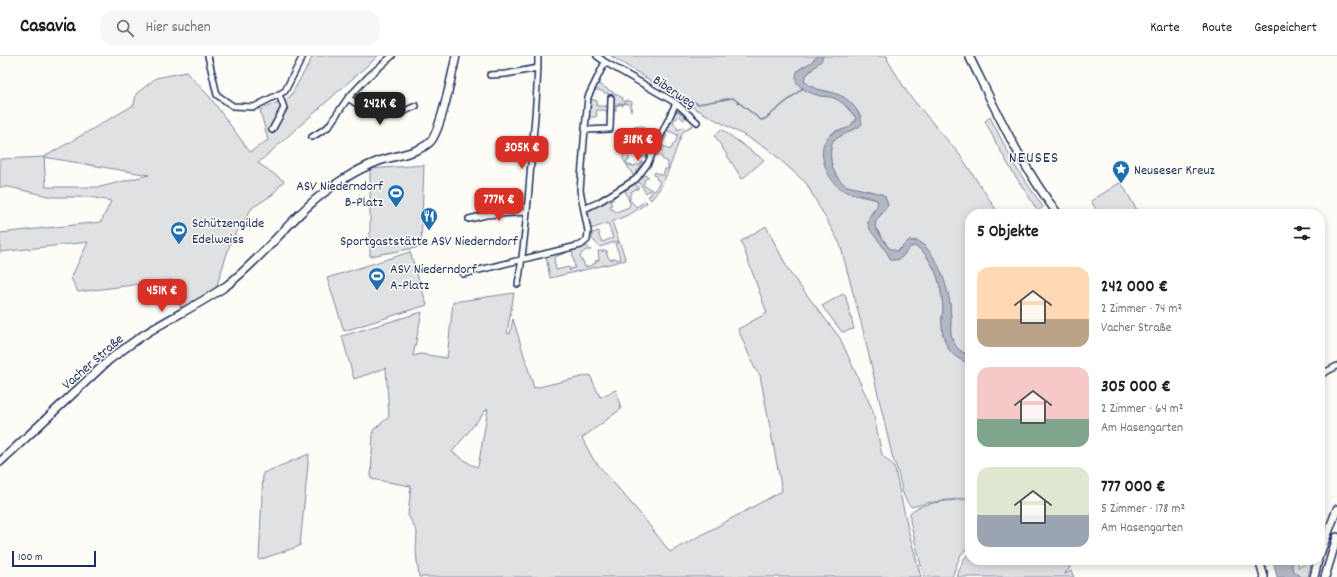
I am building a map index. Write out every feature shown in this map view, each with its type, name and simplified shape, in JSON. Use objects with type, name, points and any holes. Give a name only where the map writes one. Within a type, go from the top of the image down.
[{"type":"main road","name":"Vacher Straße","points":[[0,462],[108,360],[147,333],[226,286],[270,247],[291,223],[313,202],[339,182],[378,161],[418,149],[430,142],[440,120],[456,56]]},
{"type":"main road","points":[[969,56],[1011,142],[1036,184],[1054,209]]},
{"type":"main road","points":[[1325,541],[1337,509]]},
{"type":"main road","points":[[1325,577],[1337,536]]},
{"type":"main road","points":[[1260,565],[1264,577]]},
{"type":"main road","points":[[1314,577],[1317,565]]},
{"type":"street","points":[[208,56],[217,95],[232,106],[254,107],[285,91],[302,56]]},
{"type":"street","points":[[312,137],[328,127],[348,98],[369,76],[392,56]]},
{"type":"street","points":[[518,284],[522,260],[534,131],[538,56]]},
{"type":"street","name":"Biberweg","points":[[598,56],[605,62],[676,103],[698,122]]},
{"type":"street","points":[[463,274],[581,245],[587,240],[588,231],[580,190],[588,97],[605,62]]},
{"type":"street","points":[[490,75],[506,74],[538,68]]},
{"type":"street","points":[[272,130],[284,108],[279,94]]},
{"type":"street","points":[[348,98],[382,118],[393,116],[416,106]]},
{"type":"street","points":[[585,130],[610,129],[611,98]]},
{"type":"street","points":[[584,209],[599,202],[636,179],[648,163],[676,103]]},
{"type":"street","points":[[469,219],[486,215],[526,212]]},
{"type":"street","points":[[1325,372],[1337,366]]},
{"type":"shaded area","points":[[313,56],[378,56],[258,163],[284,181],[272,195],[252,208],[231,241],[216,288],[181,309],[172,280],[78,292],[71,278],[88,242],[0,252],[0,233],[101,222],[111,201],[90,197],[52,197],[9,187],[0,187],[0,159],[44,157],[134,105],[136,94],[156,78],[186,72],[209,96],[250,152],[268,140],[260,110],[290,97]],"holes":[[[44,157],[149,175],[100,187],[46,187]]]},
{"type":"shaded area","points":[[611,56],[818,56],[798,70],[801,88],[821,96],[832,97],[841,101],[856,118],[856,121],[853,122],[849,128],[835,131],[827,138],[823,156],[825,166],[836,185],[859,196],[877,200],[877,206],[871,213],[868,223],[872,232],[883,245],[891,260],[900,259],[909,248],[914,246],[921,250],[935,271],[942,297],[943,336],[952,353],[965,362],[965,498],[926,503],[912,507],[908,503],[905,498],[898,471],[893,459],[863,330],[840,244],[806,183],[767,148],[696,109]]},
{"type":"shaded area","points":[[818,56],[823,56],[821,61],[805,76],[804,81],[817,89],[837,94],[850,102],[858,112],[862,124],[833,140],[831,146],[831,159],[834,172],[847,186],[885,196],[888,205],[878,218],[875,227],[889,248],[896,251],[908,241],[917,242],[925,246],[931,254],[937,263],[946,285],[950,303],[952,338],[955,345],[965,353],[965,362],[952,353],[945,342],[942,329],[942,297],[935,271],[926,256],[921,250],[913,246],[907,250],[901,258],[891,260],[868,226],[870,216],[876,209],[878,203],[877,200],[841,189],[828,174],[822,152],[828,136],[834,132],[846,129],[856,121],[856,118],[847,107],[832,97],[820,96],[801,88],[796,80],[798,70]]},
{"type":"shaded area","points":[[823,56],[887,56],[888,61],[909,95],[960,155],[996,209],[965,209],[965,353],[957,348],[953,342],[949,296],[937,264],[931,254],[925,246],[918,241],[911,241],[896,251],[889,248],[875,227],[876,221],[882,214],[882,194],[847,186],[834,172],[831,159],[831,146],[833,140],[860,126],[861,116],[846,99],[834,93],[815,88],[804,81],[805,76]]},
{"type":"shaded area","points":[[597,83],[623,98],[622,100],[632,102],[631,111],[629,104],[619,103],[624,105],[616,105],[616,111],[611,111],[612,97],[608,97],[608,93],[595,90]]},
{"type":"shaded area","points":[[591,99],[597,101],[597,106],[607,106],[608,102],[610,102],[609,115],[607,115],[607,111],[597,110],[596,117],[588,117]]},
{"type":"shaded area","points":[[678,111],[686,118],[683,120],[680,116],[673,121],[678,130],[684,127],[686,129],[693,125],[683,132],[665,178],[651,200],[648,196],[652,194],[649,190],[646,193],[638,181],[644,175],[649,177],[645,179],[643,185],[652,191],[655,191],[660,181],[656,179],[657,177],[654,175],[655,172],[663,176],[665,169],[668,169],[668,162],[655,154],[664,134],[667,135],[662,145],[669,150],[675,143],[678,135],[666,130],[674,113]]},
{"type":"shaded area","points":[[990,117],[1015,166],[1043,207],[1040,209],[1037,209],[1012,171],[985,121]]},
{"type":"shaded area","points":[[642,126],[645,130],[644,133],[650,133],[650,137],[655,137],[654,140],[647,140],[647,137],[637,137],[636,145],[639,150],[649,151],[644,151],[644,153],[648,153],[646,157],[641,157],[640,153],[629,153],[629,161],[626,161],[628,165],[641,165],[641,162],[644,162],[634,177],[623,159],[624,139],[626,137],[631,137],[631,133],[636,133],[636,128],[633,127]]},
{"type":"shaded area","points":[[721,129],[764,160],[742,179],[715,136]]},
{"type":"shaded area","name":"ASV Niederndorf B-Platz","points":[[424,165],[421,247],[370,256],[370,169]]},
{"type":"shaded area","points":[[1121,182],[1136,209],[1096,209],[1091,201]]},
{"type":"shaded area","points":[[634,184],[638,186],[638,189],[631,192],[629,196],[631,198],[629,199],[636,207],[646,201],[647,203],[632,213],[612,222],[626,260],[550,278],[546,256],[567,251],[554,259],[556,270],[569,267],[570,271],[570,269],[575,268],[572,250],[587,246],[591,250],[586,250],[580,255],[585,267],[593,265],[596,263],[595,261],[599,260],[598,251],[607,251],[608,252],[606,253],[610,260],[616,258],[617,260],[621,259],[615,244],[618,243],[618,241],[600,247],[592,239],[592,233],[599,231],[599,236],[602,242],[613,238],[608,223],[591,229],[588,216],[591,210],[613,197],[613,200],[610,201],[612,210],[613,209],[616,212],[629,207],[630,204],[625,190]]},
{"type":"shaded area","points":[[766,226],[790,273],[840,338],[873,411],[882,455],[893,465],[895,470],[908,529],[921,577],[419,577],[416,552],[417,532],[408,515],[411,486],[371,479],[373,430],[389,417],[386,368],[354,379],[342,336],[422,312],[413,356],[421,354],[447,358],[453,302],[514,293],[507,333],[510,334],[513,319],[534,388],[590,375],[600,397],[616,390],[621,409],[582,438],[593,459],[643,517],[670,552],[782,491],[760,375],[755,369],[738,329],[767,313],[741,241]],"holes":[[[488,409],[478,467],[472,465],[452,452]]]},
{"type":"shaded area","name":"ASV Niederndorf A-Platz","points":[[410,252],[427,305],[344,331],[327,278]]},
{"type":"shaded area","points":[[845,294],[854,329],[842,332],[822,306]]},
{"type":"shaded area","points":[[309,454],[300,546],[259,560],[263,473]]},
{"type":"shaded area","points":[[965,499],[965,550],[960,556],[952,577],[924,577],[910,521],[910,513],[922,506]]},
{"type":"shaded area","points":[[965,558],[965,565],[1069,565],[1070,568],[1065,574],[1071,571],[1074,577],[957,577]]},
{"type":"shaded area","points":[[1274,565],[1292,565],[1292,568],[1300,577],[1277,577]]},
{"type":"shaded area","points":[[1292,565],[1298,565],[1298,567],[1311,565],[1308,577],[1300,577],[1292,569]]},
{"type":"waterway","points":[[689,100],[698,104],[733,98],[761,120],[765,119],[803,88]]},
{"type":"place","name":"Neuseser Kreuz","points":[[1121,184]]},
{"type":"place","name":"ASV Niederndorf B-Platz","points":[[396,208]]},
{"type":"place","name":"Sportgaststätte ASV Niederndorf","points":[[429,231]]},
{"type":"place","name":"Schützengilde Edelweiss","points":[[179,245]]},
{"type":"place","name":"ASV Niederndorf A-Platz","points":[[377,291]]},
{"type":"district","name":"NEUSES","points":[[1034,156]]}]
